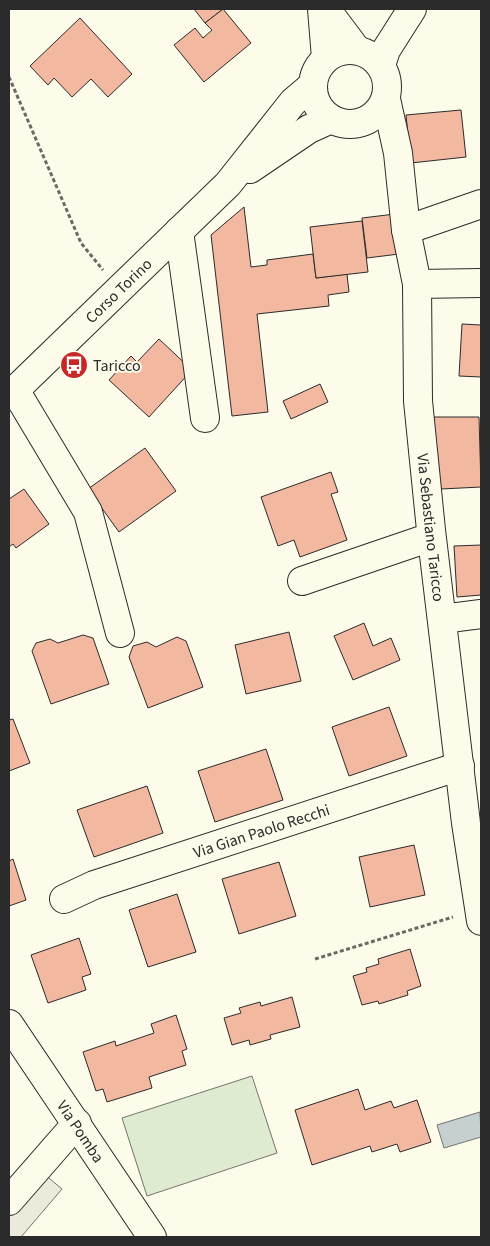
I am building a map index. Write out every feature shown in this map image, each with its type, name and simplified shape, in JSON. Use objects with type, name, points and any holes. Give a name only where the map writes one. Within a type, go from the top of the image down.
[{"type":"street","points":[[322,9],[326,58],[335,52],[367,55]]},
{"type":"street","points":[[313,85],[317,104],[331,119],[349,124],[368,120],[375,115],[386,99],[386,76],[326,9]]},
{"type":"street","points":[[367,55],[387,22],[412,9]]},
{"type":"street","name":"Corso Torino","points":[[12,393],[228,184],[293,102],[313,85],[315,74],[326,58]]},
{"type":"street","name":"Via Sebastiano Taricco","points":[[386,99],[398,153],[406,230],[417,284],[418,402],[432,537],[460,766],[474,821],[480,915]]},
{"type":"street","name":"Corso Torino","points":[[228,184],[309,128],[331,119]]},
{"type":"street","points":[[368,120],[380,123],[393,133]]},
{"type":"street","points":[[406,230],[481,204]]},
{"type":"street","points":[[178,231],[205,418]]},
{"type":"street","points":[[417,284],[481,283]]},
{"type":"street","points":[[12,393],[88,512],[120,633]]},
{"type":"street","points":[[302,581],[432,537]]},
{"type":"street","points":[[442,619],[481,614]]},
{"type":"street","name":"Via Gian Paolo Recchi","points":[[64,899],[94,885],[460,766]]},
{"type":"street","name":"Via Pomba","points":[[9,1024],[152,1237]]},
{"type":"street","points":[[9,1201],[77,1123]]},
{"type":"path","points":[[9,77],[81,243],[118,291]]},
{"type":"path","points":[[315,959],[480,915]]},
{"type":"green space","points":[[252,1076],[277,1153],[147,1196],[122,1118]]},
{"type":"shaded area","points":[[480,1112],[481,1137],[444,1148],[437,1125]]},
{"type":"shaded area","points":[[37,1168],[62,1189],[21,1237],[9,1237],[9,1201]]},
{"type":"building","points":[[194,9],[223,9],[205,23]]},
{"type":"building","points":[[223,9],[251,43],[204,82],[174,45],[195,28],[203,38],[212,30],[205,23]]},
{"type":"building","points":[[80,18],[132,74],[108,97],[91,79],[72,97],[54,78],[48,85],[30,66]]},
{"type":"building","points":[[461,110],[466,157],[411,163],[406,115]]},
{"type":"building","points":[[244,207],[251,267],[267,265],[267,260],[313,254],[316,278],[347,274],[349,292],[328,295],[329,306],[257,314],[268,412],[232,416],[211,235]]},
{"type":"building","points":[[395,214],[399,254],[367,258],[362,218]]},
{"type":"building","points":[[362,221],[368,272],[316,278],[310,227]]},
{"type":"building","points":[[462,324],[481,325],[481,377],[459,376]]},
{"type":"building","points":[[159,339],[192,370],[149,417],[109,380],[131,356],[137,362]]},
{"type":"building","points":[[320,384],[328,402],[291,419],[283,401]]},
{"type":"building","points":[[431,417],[479,417],[481,487],[441,489]]},
{"type":"building","points":[[145,448],[176,491],[119,532],[88,489]]},
{"type":"building","points":[[331,472],[338,492],[331,494],[347,540],[300,557],[294,540],[278,546],[261,497]]},
{"type":"building","points":[[24,489],[49,524],[16,548],[13,544],[9,547],[9,499]]},
{"type":"building","points":[[481,545],[481,595],[457,597],[454,546]]},
{"type":"building","points":[[364,623],[373,646],[391,638],[400,660],[353,680],[334,636]]},
{"type":"building","points":[[289,632],[301,681],[246,694],[235,645]]},
{"type":"building","points":[[83,635],[93,638],[109,684],[51,704],[32,651],[36,643],[50,639],[58,643]]},
{"type":"building","points":[[177,637],[186,641],[203,687],[148,708],[129,657],[133,646],[147,642],[156,647]]},
{"type":"building","points":[[389,707],[407,756],[349,776],[332,727]]},
{"type":"building","points":[[13,719],[30,763],[9,771],[9,720]]},
{"type":"building","points":[[266,749],[283,800],[215,822],[198,771]]},
{"type":"building","points":[[147,786],[163,833],[94,857],[77,810]]},
{"type":"building","points":[[414,845],[425,895],[370,907],[359,857]]},
{"type":"building","points":[[13,859],[26,900],[9,906],[9,861]]},
{"type":"building","points":[[279,862],[296,916],[239,934],[222,879]]},
{"type":"building","points":[[177,894],[196,952],[148,967],[129,910]]},
{"type":"building","points":[[79,938],[91,974],[82,977],[86,990],[48,1003],[31,955]]},
{"type":"building","points":[[410,949],[421,986],[407,991],[408,995],[379,1004],[378,1001],[362,1005],[353,976],[367,972],[366,968],[379,964],[378,959]]},
{"type":"building","points":[[292,997],[300,1027],[270,1035],[271,1039],[250,1045],[249,1040],[232,1045],[224,1018],[241,1013],[239,1008],[260,1002],[261,1006]]},
{"type":"building","points":[[176,1015],[187,1049],[182,1051],[186,1065],[149,1077],[152,1088],[107,1102],[103,1089],[96,1091],[83,1052],[115,1041],[116,1046],[154,1033],[151,1024]]},
{"type":"building","points":[[358,1089],[365,1110],[391,1101],[394,1108],[417,1100],[431,1142],[400,1152],[397,1144],[372,1152],[370,1146],[312,1165],[295,1110]]},
{"type":"place","name":"Taricco","points":[[74,365]]}]
